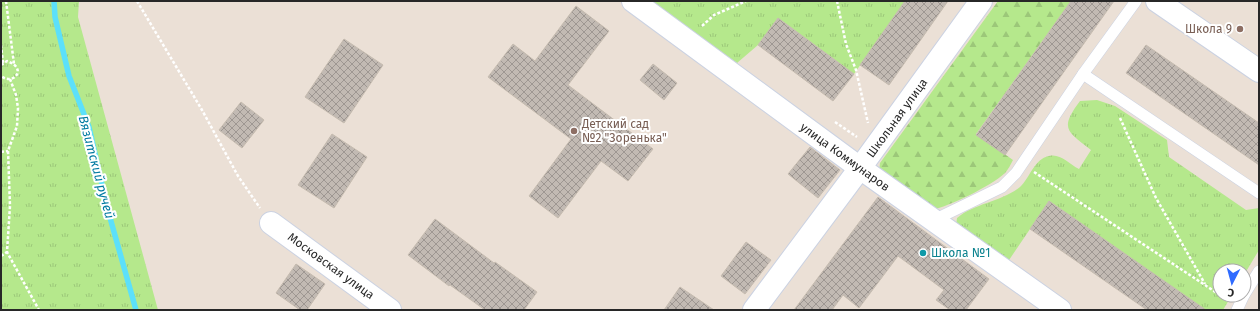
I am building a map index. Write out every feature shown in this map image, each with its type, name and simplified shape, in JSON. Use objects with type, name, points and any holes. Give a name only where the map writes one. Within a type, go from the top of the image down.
[{"type":"street","name":"улица Коммунаров","points":[[632,1],[860,168],[1060,310]]},
{"type":"street","name":"Школьная улица","points":[[754,310],[874,149],[981,1]]},
{"type":"street","points":[[1157,1],[1259,71]]},
{"type":"street","name":"Московская улица","points":[[271,223],[390,310]]},
{"type":"lane","points":[[934,220],[1002,187],[1016,173],[1083,74],[1136,1]]},
{"type":"lane","points":[[1083,74],[1259,193]]},
{"type":"lane","points":[[1252,282],[1259,271]]},
{"type":"path","points":[[6,1],[14,64]]},
{"type":"path","points":[[137,1],[202,110],[238,176],[271,223]]},
{"type":"path","points":[[701,28],[714,15],[746,1]]},
{"type":"path","points":[[837,1],[846,44],[856,70],[874,149]]},
{"type":"path","points":[[1,45],[2,64],[7,61],[14,64],[18,68],[18,72],[15,77],[6,79],[1,76]]},
{"type":"path","points":[[10,79],[16,95],[18,108],[17,126],[8,152],[10,206],[7,252],[39,310]]},
{"type":"path","points":[[1107,90],[1156,198],[1206,286]]},
{"type":"path","points":[[1,152],[8,152]]},
{"type":"path","points":[[1022,164],[1212,290]]},
{"type":"path","points":[[1,256],[7,252]]},
{"type":"green space","points":[[1,1],[79,1],[78,17],[158,310],[1,310]]},
{"type":"green space","points":[[648,1],[905,1],[854,74],[778,18],[758,45],[737,63]]},
{"type":"green space","points":[[998,1],[1071,1],[976,134],[1013,160],[1007,170],[999,178],[970,195],[932,210],[879,172],[880,163]]},
{"type":"green space","points":[[1097,100],[1115,106],[1167,140],[1169,157],[1246,210],[1259,208],[1259,250],[1251,263],[1212,263],[1212,303],[1227,303],[1223,310],[1205,310],[1049,201],[1007,263],[956,226],[957,218],[964,213],[1005,196],[1020,187],[1036,165],[1044,158],[1053,155],[1057,156],[1079,169],[1091,150],[1071,134],[1069,129],[1069,118],[1080,101]]},
{"type":"building","points":[[905,1],[948,1],[889,85],[860,65]]},
{"type":"building","points":[[1071,1],[1114,1],[1005,155],[976,135]]},
{"type":"building","points":[[576,6],[609,31],[568,85],[653,149],[628,181],[601,161],[558,218],[529,196],[571,139],[488,77],[513,44],[535,61]]},
{"type":"building","points":[[778,18],[854,74],[833,101],[758,45]]},
{"type":"building","points":[[344,39],[383,65],[344,123],[305,97]]},
{"type":"building","points":[[1146,45],[1259,123],[1259,165],[1126,73]]},
{"type":"building","points":[[653,64],[677,83],[664,100],[640,80]]},
{"type":"building","points":[[241,102],[264,120],[242,148],[219,130]]},
{"type":"building","points":[[332,134],[367,157],[334,208],[298,185]]},
{"type":"building","points":[[810,147],[840,170],[818,198],[788,174]]},
{"type":"building","name":"Школа №1","points":[[878,197],[989,279],[966,310],[950,310],[936,300],[944,290],[898,256],[859,308],[843,295],[832,310],[794,310]]},
{"type":"building","points":[[1049,201],[1206,310],[1147,310],[1030,229]]},
{"type":"building","points":[[435,219],[494,263],[495,262],[537,292],[524,310],[485,310],[450,285],[449,286],[408,255]]},
{"type":"building","points":[[746,242],[771,260],[745,294],[721,276]]},
{"type":"building","points":[[296,264],[325,284],[307,310],[300,310],[276,293]]},
{"type":"building","points":[[680,287],[714,310],[664,310]]},
{"type":"waterway","name":"Вязитский ручей","points":[[54,1],[55,17],[69,76],[89,127],[107,207],[136,310]]},
{"type":"place","name":"Школа 9","points":[[1240,29]]},
{"type":"place","name":"Детский сад №2 \"Зоренька\"","points":[[574,131]]},
{"type":"place","name":"Школа №1","points":[[923,253]]}]
